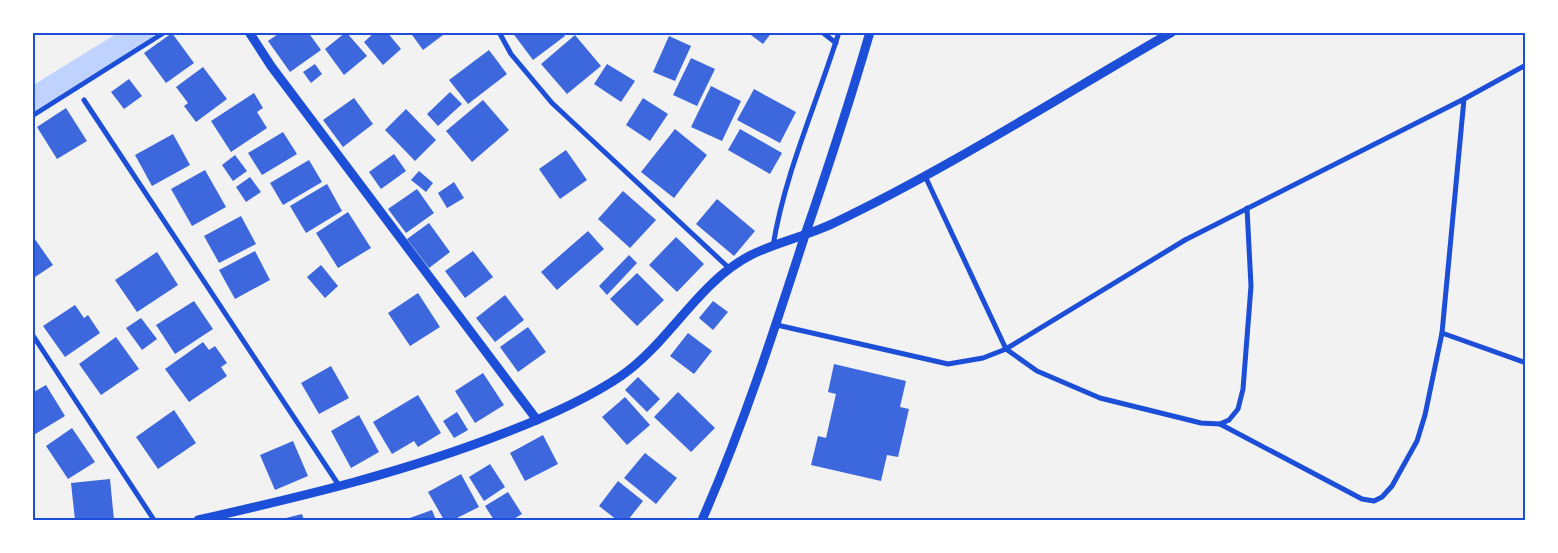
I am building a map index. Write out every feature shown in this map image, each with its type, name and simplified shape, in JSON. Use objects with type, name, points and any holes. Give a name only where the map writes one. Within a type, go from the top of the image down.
[{"type":"street","points":[[32,116],[165,32]]},
{"type":"street","points":[[249,32],[271,66],[537,420]]},
{"type":"street","points":[[499,32],[511,54],[552,103],[730,269]]},
{"type":"street","points":[[822,32],[836,43]]},
{"type":"street","points":[[773,246],[778,214],[786,186],[839,32]]},
{"type":"street","points":[[702,520],[728,462],[777,325],[845,119],[870,32]]},
{"type":"street","points":[[198,520],[340,488],[449,455],[537,420],[593,392],[634,366],[656,346],[704,292],[730,269],[750,255],[805,236],[925,175],[1172,32]]},
{"type":"street","points":[[777,325],[948,364],[983,358],[1006,349],[1147,261],[1247,208],[1464,99],[1526,65]]},
{"type":"street","points":[[925,175],[1006,349],[1037,371],[1100,398],[1153,413],[1220,424],[1362,499],[1374,501],[1382,497],[1392,486],[1417,441],[1432,386],[1442,333],[1464,99]]},
{"type":"street","points":[[84,100],[340,488]]},
{"type":"street","points":[[1220,424],[1229,420],[1238,409],[1243,389],[1251,286],[1247,208]]},
{"type":"street","points":[[1442,333],[1526,363]]},
{"type":"street","points":[[32,334],[154,520]]},
{"type":"building","points":[[281,32],[308,32],[321,50],[290,72],[268,41]]},
{"type":"building","points":[[346,32],[367,56],[344,75],[325,49]]},
{"type":"building","points":[[375,32],[387,32],[401,49],[383,65],[364,42]]},
{"type":"building","points":[[410,32],[447,32],[423,50]]},
{"type":"building","points":[[512,32],[562,32],[565,36],[533,60]]},
{"type":"building","points":[[747,32],[772,32],[763,44]]},
{"type":"building","points":[[172,33],[194,63],[166,83],[144,53]]},
{"type":"building","points":[[575,35],[601,66],[567,94],[541,64]]},
{"type":"building","points":[[669,36],[691,46],[675,81],[653,72]]},
{"type":"building","points":[[489,50],[507,74],[468,104],[449,80]]},
{"type":"building","points":[[691,58],[715,69],[697,106],[673,95]]},
{"type":"building","points":[[315,64],[322,74],[311,83],[303,72]]},
{"type":"building","points":[[607,64],[635,81],[621,102],[594,84]]},
{"type":"building","points":[[203,67],[227,99],[196,122],[184,106],[188,103],[176,87]]},
{"type":"building","points":[[129,79],[142,96],[124,109],[111,92]]},
{"type":"building","points":[[711,86],[741,101],[722,141],[691,127]]},
{"type":"building","points":[[754,89],[796,112],[780,143],[737,120]]},
{"type":"building","points":[[450,92],[462,104],[438,126],[427,114]]},
{"type":"building","points":[[254,93],[263,108],[257,112],[267,128],[231,152],[211,121]]},
{"type":"building","points":[[354,98],[373,124],[343,147],[323,120]]},
{"type":"building","points":[[643,98],[668,114],[650,141],[626,125]]},
{"type":"building","points":[[483,100],[509,130],[472,162],[446,131]]},
{"type":"building","points":[[66,108],[87,141],[57,159],[37,127]]},
{"type":"building","points":[[406,109],[436,140],[415,161],[385,130]]},
{"type":"building","points":[[675,129],[707,155],[674,198],[641,172]]},
{"type":"building","points":[[740,129],[782,153],[770,174],[728,150]]},
{"type":"building","points":[[283,132],[297,154],[262,175],[248,153]]},
{"type":"building","points":[[173,134],[190,165],[152,186],[135,155]]},
{"type":"building","points":[[566,150],[587,180],[560,199],[539,169]]},
{"type":"building","points":[[394,154],[406,171],[381,189],[369,172]]},
{"type":"building","points":[[235,155],[247,171],[233,181],[222,165]]},
{"type":"building","points":[[309,160],[322,182],[283,205],[270,183]]},
{"type":"building","points":[[205,170],[226,207],[192,226],[171,189]]},
{"type":"building","points":[[419,171],[433,183],[426,192],[411,180]]},
{"type":"building","points":[[250,177],[261,192],[246,202],[236,187]]},
{"type":"building","points":[[454,182],[464,198],[447,208],[438,193]]},
{"type":"building","points":[[327,184],[342,211],[306,233],[290,206]]},
{"type":"building","points":[[417,189],[434,213],[406,233],[388,209]]},
{"type":"building","points":[[623,191],[656,220],[630,248],[598,219]]},
{"type":"building","points":[[717,199],[755,231],[734,256],[696,224]]},
{"type":"building","points":[[348,212],[371,248],[338,268],[316,233]]},
{"type":"building","points":[[241,216],[256,244],[219,263],[204,236]]},
{"type":"building","points":[[429,223],[450,252],[429,268],[407,239]]},
{"type":"building","points":[[588,231],[604,249],[557,290],[541,272]]},
{"type":"building","points":[[32,235],[53,265],[32,279]]},
{"type":"building","points":[[676,237],[704,264],[677,292],[649,265]]},
{"type":"building","points":[[255,251],[270,280],[235,299],[219,270]]},
{"type":"building","points":[[473,251],[493,277],[465,298],[445,271]]},
{"type":"building","points":[[157,252],[178,285],[137,312],[115,280]]},
{"type":"building","points":[[629,255],[637,263],[607,295],[599,286]]},
{"type":"building","points":[[321,265],[338,286],[325,298],[307,277]]},
{"type":"building","points":[[637,273],[664,300],[637,326],[610,299]]},
{"type":"building","points":[[418,293],[440,327],[410,346],[388,313]]},
{"type":"building","points":[[505,295],[524,320],[495,342],[476,318]]},
{"type":"building","points":[[194,301],[213,329],[175,354],[156,325]]},
{"type":"building","points":[[713,301],[728,312],[713,330],[699,318]]},
{"type":"building","points":[[75,305],[84,318],[88,315],[100,333],[65,357],[43,326]]},
{"type":"building","points":[[141,318],[157,339],[142,350],[126,328]]},
{"type":"building","points":[[528,327],[546,352],[518,372],[500,347]]},
{"type":"building","points":[[688,333],[712,351],[694,374],[670,356]]},
{"type":"building","points":[[116,337],[139,369],[101,395],[79,364]]},
{"type":"building","points":[[203,342],[209,350],[215,346],[227,363],[221,367],[227,376],[189,402],[165,369]]},
{"type":"building","points":[[834,364],[906,381],[900,407],[909,409],[898,457],[887,455],[881,481],[811,465],[818,436],[826,438],[836,394],[828,392]]},
{"type":"building","points":[[331,366],[349,398],[319,414],[301,383]]},
{"type":"building","points":[[483,373],[504,405],[475,423],[455,391]]},
{"type":"building","points":[[638,377],[660,399],[647,412],[625,390]]},
{"type":"building","points":[[46,385],[65,416],[32,436],[32,393]]},
{"type":"building","points":[[678,392],[715,428],[691,452],[654,417]]},
{"type":"building","points":[[418,395],[441,433],[418,447],[414,441],[392,454],[373,422]]},
{"type":"building","points":[[625,397],[650,425],[627,445],[602,417]]},
{"type":"building","points":[[174,410],[196,443],[158,469],[136,437]]},
{"type":"building","points":[[457,412],[468,430],[454,438],[443,421]]},
{"type":"building","points":[[359,415],[379,452],[351,468],[331,431]]},
{"type":"building","points":[[72,428],[95,462],[68,479],[46,446]]},
{"type":"building","points":[[543,435],[558,464],[525,481],[510,453]]},
{"type":"building","points":[[293,441],[308,476],[275,490],[260,455]]},
{"type":"building","points":[[645,453],[677,478],[656,504],[624,478]]},
{"type":"building","points":[[490,464],[505,487],[484,501],[469,477]]},
{"type":"building","points":[[461,474],[479,507],[453,520],[444,520],[428,492]]},
{"type":"building","points":[[110,479],[114,520],[75,520],[71,483]]},
{"type":"building","points":[[618,481],[643,501],[628,520],[617,520],[599,506]]},
{"type":"building","points":[[508,492],[522,514],[512,520],[494,520],[485,506]]},
{"type":"building","points":[[432,510],[436,520],[404,520]]},
{"type":"building","points":[[302,514],[304,520],[278,520]]},
{"type":"waterway","points":[[32,100],[142,32]]}]
